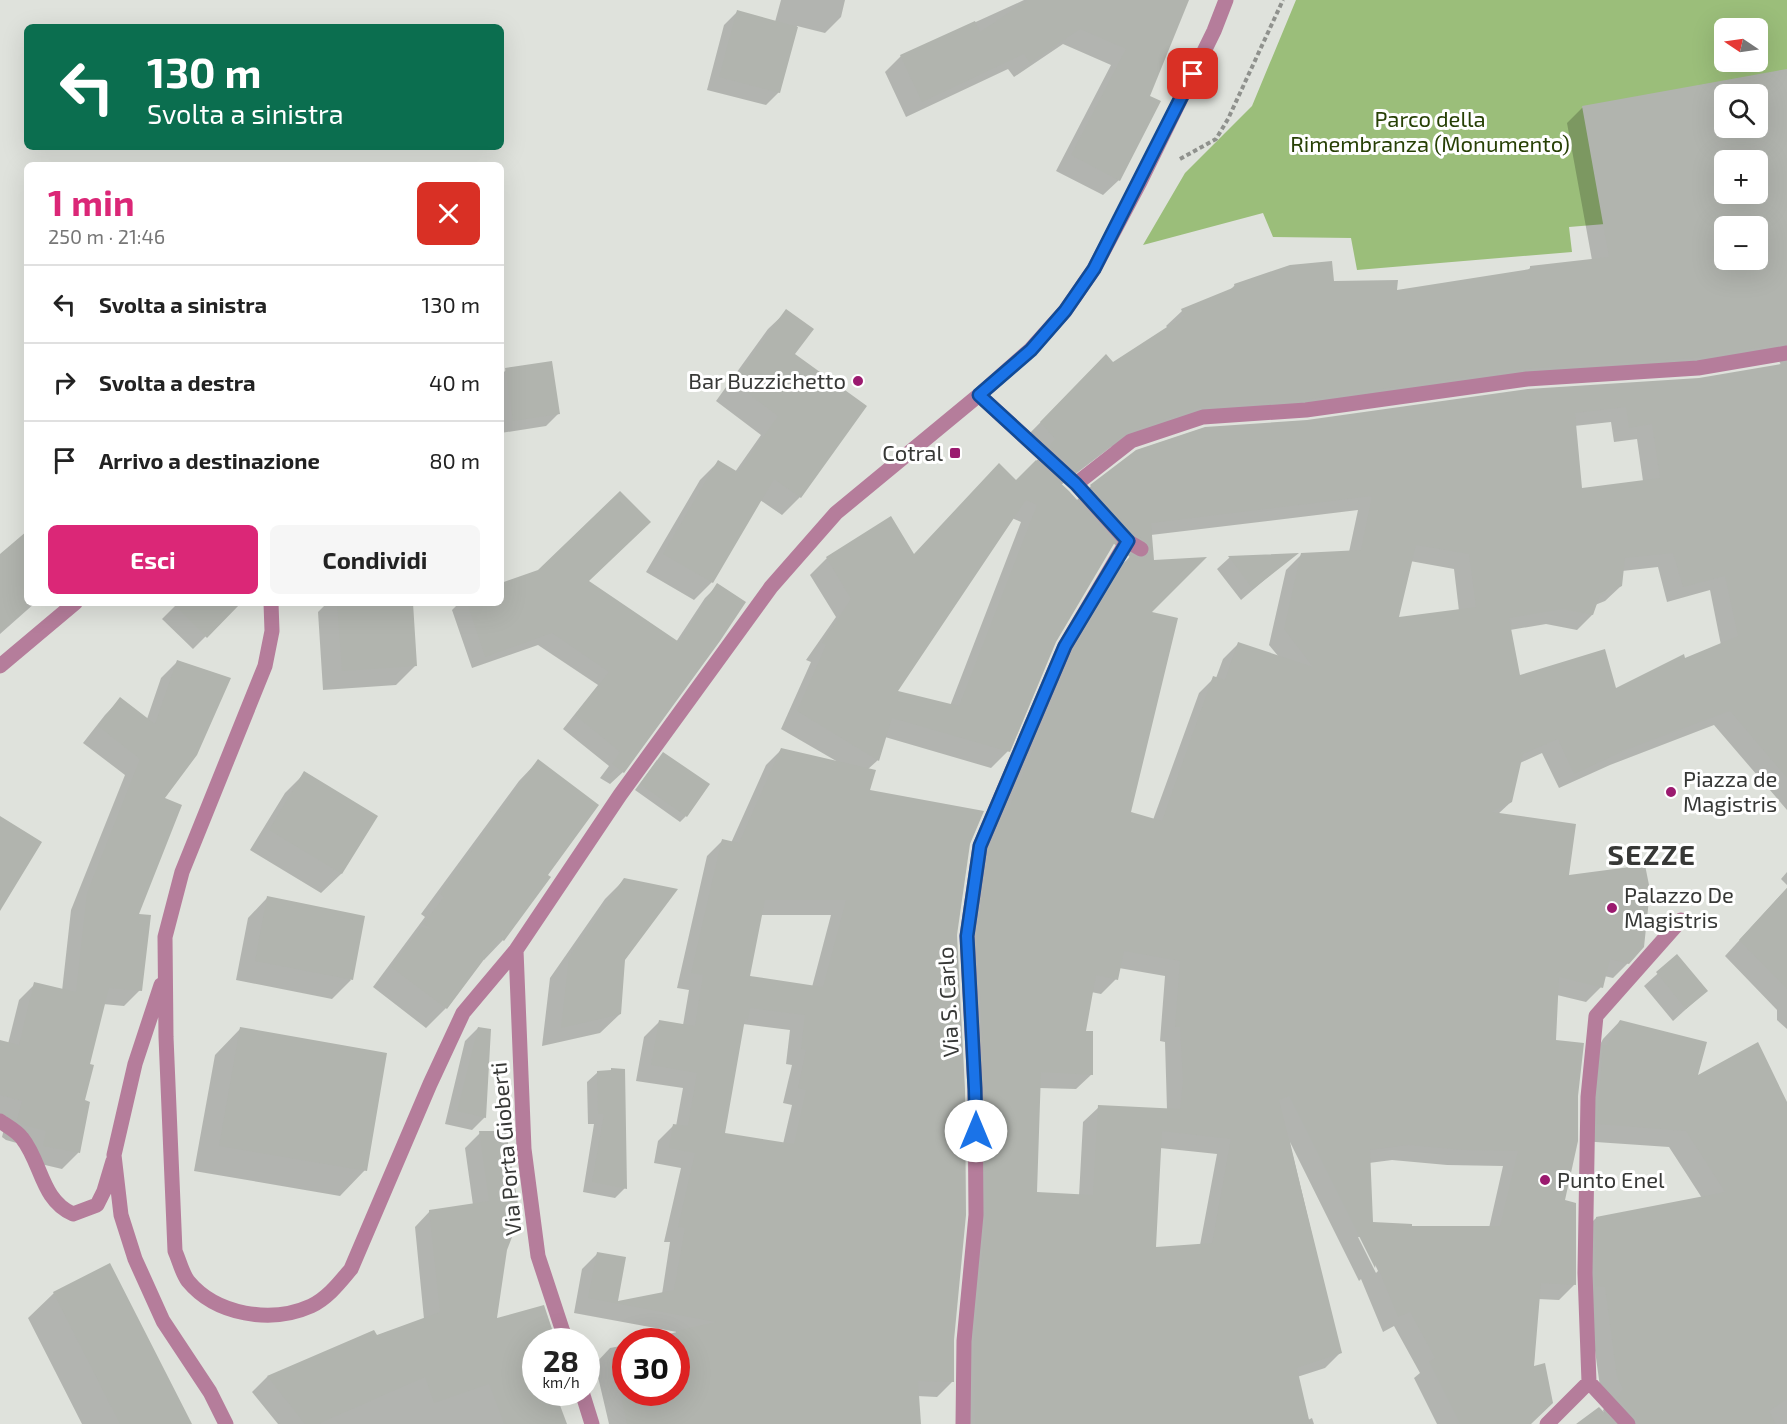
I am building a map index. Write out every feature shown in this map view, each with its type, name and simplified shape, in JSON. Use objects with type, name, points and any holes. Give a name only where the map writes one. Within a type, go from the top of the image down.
[{"type":"street","points":[[271,606],[272,631],[265,666],[182,872],[165,938],[166,1037],[175,1251],[187,1280],[210,1300],[235,1312],[260,1315],[277,1314],[312,1306],[334,1289],[351,1269],[430,1084],[464,1013],[516,950],[620,795],[771,587],[836,513],[1031,350],[1065,311],[1094,269],[1214,32],[1226,0]]},
{"type":"street","points":[[979,395],[1076,484],[1131,441],[1203,417],[1306,410],[1527,379],[1698,369],[1787,353]]},
{"type":"street","name":"Via S. Carlo","points":[[963,1424],[964,1341],[976,1215],[975,1089],[967,936],[980,846],[1065,646],[1134,545],[1076,484]]},
{"type":"street","points":[[0,666],[71,606]]},
{"type":"street","points":[[1628,1424],[1589,1382],[1585,1238],[1588,1097],[1596,1016],[1682,920]]},
{"type":"street","name":"Via Porta Gioberti","points":[[516,950],[524,1149],[537,1257],[562,1328]]},
{"type":"street","points":[[0,1121],[22,1138],[53,1200],[61,1209],[73,1214],[97,1205],[104,1191],[114,1155],[135,1064],[165,973]]},
{"type":"street","points":[[114,1155],[121,1215],[135,1259],[163,1321],[210,1392],[226,1424]]},
{"type":"street","points":[[1547,1424],[1589,1382]]},
{"type":"street","points":[[586,1406],[592,1424]]},
{"type":"path","points":[[1178,160],[1216,139],[1228,119],[1283,0]]},
{"type":"green space","name":"Parco della Rimembranza (Monumento)","points":[[1296,0],[1787,0],[1787,209],[1569,227],[1572,252],[1357,270],[1351,238],[1273,237],[1263,213],[1143,245],[1185,173],[1252,106]]},
{"type":"building","points":[[1027,0],[1189,0],[1150,96],[1161,101],[1120,181],[1071,155],[1126,49],[1080,29],[1030,63],[1024,54],[922,102],[900,55],[975,21],[980,32]]},
{"type":"building","points":[[737,10],[798,27],[780,93],[719,77]]},
{"type":"building","points":[[1787,69],[1787,343],[1697,358],[1526,369],[1305,400],[1202,407],[1128,432],[1077,471],[1049,446],[1055,439],[1040,422],[1106,354],[1113,362],[1184,316],[1181,309],[1235,287],[1234,284],[1290,265],[1332,261],[1334,281],[1398,280],[1397,290],[1530,269],[1530,266],[1609,257],[1582,106]]},
{"type":"building","points":[[786,309],[814,329],[795,354],[867,406],[801,498],[774,479],[713,583],[663,554],[718,460],[738,472],[778,416],[733,382]]},
{"type":"building","points":[[552,361],[560,414],[513,421],[505,368]]},
{"type":"building","points":[[1787,363],[1787,778],[1730,711],[1626,750],[1574,774],[1558,739],[1523,754],[1512,802],[1492,812],[1576,824],[1569,875],[1645,865],[1650,890],[1644,947],[1629,964],[1610,959],[1603,988],[1559,977],[1556,1040],[1584,1043],[1578,1096],[1578,1141],[1565,1200],[1576,1203],[1576,1285],[1541,1283],[1534,1366],[1545,1363],[1553,1403],[1531,1424],[1460,1424],[1429,1362],[1435,1358],[1410,1312],[1398,1317],[1376,1263],[1375,1268],[1289,1096],[1279,1100],[1342,1353],[1297,1368],[1310,1424],[975,1424],[974,1342],[986,1215],[985,1089],[977,936],[989,849],[1004,814],[1006,815],[1074,650],[1131,554],[1142,559],[1151,550],[1149,544],[1133,533],[1090,485],[1136,450],[1205,427],[1307,420],[1528,389],[1699,378]],"holes":[[[1626,407],[1629,428],[1652,424],[1660,478],[1582,488],[1575,413]],[[1372,496],[1361,550],[1301,553],[1284,629],[1313,667],[1238,642],[1225,680],[1213,676],[1162,821],[1131,812],[1178,618],[1152,612],[1207,557],[1154,560],[1151,523]],[[1416,545],[1469,554],[1476,607],[1399,617]],[[1673,553],[1683,587],[1725,576],[1738,636],[1685,658],[1684,654],[1616,688],[1605,649],[1520,675],[1509,618],[1563,609],[1593,615],[1600,595],[1622,586],[1625,558]],[[1124,951],[1180,961],[1175,1027],[1180,1027],[1183,1080],[1180,1109],[1098,1105],[1093,1195],[1037,1192],[1041,1072],[1093,1075],[1093,1031],[1086,1031],[1096,975],[1118,980]],[[1162,1131],[1231,1139],[1212,1243],[1156,1247]],[[1408,1145],[1464,1150],[1518,1151],[1500,1226],[1412,1226],[1412,1224],[1373,1222],[1370,1150]]]},
{"type":"building","points":[[1036,460],[1069,491],[1115,542],[1056,642],[1010,752],[892,718],[879,761],[797,711],[826,645],[822,643],[851,599],[826,557],[891,516],[914,554],[999,463],[1016,480]],"holes":[[[1026,500],[1037,505],[959,706],[898,691]]]},
{"type":"building","points":[[620,491],[651,522],[589,581],[679,642],[717,583],[746,602],[624,773],[612,764],[620,752],[575,715],[609,672],[552,633],[485,657],[468,606],[504,606],[504,582],[538,570]]},
{"type":"building","points":[[24,534],[24,606],[27,606],[27,609],[0,632],[0,554]]},
{"type":"building","points":[[1299,553],[1253,589],[1228,556]]},
{"type":"building","points":[[175,606],[238,606],[207,638]]},
{"type":"building","points":[[337,606],[413,606],[417,666],[342,671]]},
{"type":"building","points":[[177,660],[231,678],[197,755],[165,798],[182,805],[139,914],[151,915],[142,991],[109,988],[90,1064],[94,1065],[85,1100],[90,1102],[80,1153],[43,1146],[46,1131],[22,1125],[17,1120],[22,1101],[0,1095],[0,1040],[19,1045],[34,982],[76,992],[87,893],[140,759],[98,726],[120,697],[155,724]]},
{"type":"building","points":[[781,748],[876,770],[870,790],[984,811],[970,844],[957,935],[965,1089],[966,1215],[954,1340],[954,1382],[918,1381],[921,1424],[627,1424],[623,1406],[690,1406],[689,1328],[716,1322],[588,1298],[597,1252],[626,1257],[618,1301],[674,1290],[685,1228],[678,1227],[695,1153],[669,1148],[673,1124],[688,1126],[697,1073],[651,1065],[659,1020],[695,1026],[703,975],[691,973],[722,839],[739,843]],"holes":[[[765,900],[846,900],[823,987],[750,976]],[[750,1008],[805,1015],[801,1049],[806,1050],[798,1088],[806,1090],[794,1144],[725,1133],[745,1019],[748,1020]]]},
{"type":"building","points":[[663,752],[710,784],[687,817],[640,784]]},
{"type":"building","points":[[538,759],[599,805],[548,875],[551,877],[504,941],[500,938],[447,1009],[391,967],[422,927],[431,929],[423,924],[444,897],[440,894]]},
{"type":"building","points":[[304,771],[378,816],[342,874],[269,830]]},
{"type":"building","points":[[0,816],[42,842],[0,911]]},
{"type":"building","points":[[624,878],[678,889],[625,960],[621,1014],[561,1028],[569,957]]},
{"type":"building","points":[[1787,888],[1787,989],[1739,940]]},
{"type":"building","points":[[267,896],[365,916],[353,980],[255,961]]},
{"type":"building","points":[[1677,954],[1708,991],[1686,1009],[1656,972]]},
{"type":"building","points":[[1620,1020],[1707,1042],[1698,1075],[1758,1042],[1787,1102],[1787,1399],[1769,1411],[1776,1424],[1638,1424],[1635,1417],[1616,1397],[1623,1389],[1617,1377],[1605,1287],[1595,1286],[1596,1217],[1725,1192],[1686,1131],[1597,1124],[1603,1045],[1607,1045]]},
{"type":"building","points":[[240,1027],[387,1053],[367,1171],[219,1146]]},
{"type":"building","points":[[478,1027],[491,1029],[486,1118],[457,1111]]},
{"type":"building","points":[[611,1068],[625,1069],[627,1189],[592,1182],[604,1114],[598,1114],[597,1071],[611,1070]]},
{"type":"building","points":[[479,1131],[506,1131],[520,1216],[507,1250],[497,1318],[544,1305],[552,1328],[522,1328],[522,1406],[560,1406],[567,1424],[504,1424],[489,1384],[434,1403],[425,1377],[318,1424],[305,1424],[267,1376],[374,1330],[377,1335],[440,1312],[429,1210],[489,1201]]},
{"type":"building","points":[[110,1263],[192,1424],[120,1424],[53,1292]]},
{"type":"building","points":[[1599,1407],[1615,1424],[1576,1424]]},
{"type":"place","name":"Bar Buzzichetto","points":[[858,381]]},
{"type":"place","name":"Cotral","points":[[955,453]]},
{"type":"place","name":"Piazza de Magistris","points":[[1671,792]]},
{"type":"place","name":"Palazzo De Magistris","points":[[1612,908]]},
{"type":"place","name":"Punto Enel","points":[[1545,1180]]},
{"type":"district","name":"SEZZE","points":[[1652,855]]},
{"type":"route","points":[[976,1131],[967,936],[980,846],[1065,646],[1128,541],[1076,484],[979,395],[1031,350],[1065,311],[1094,269],[1193,74]]}]
